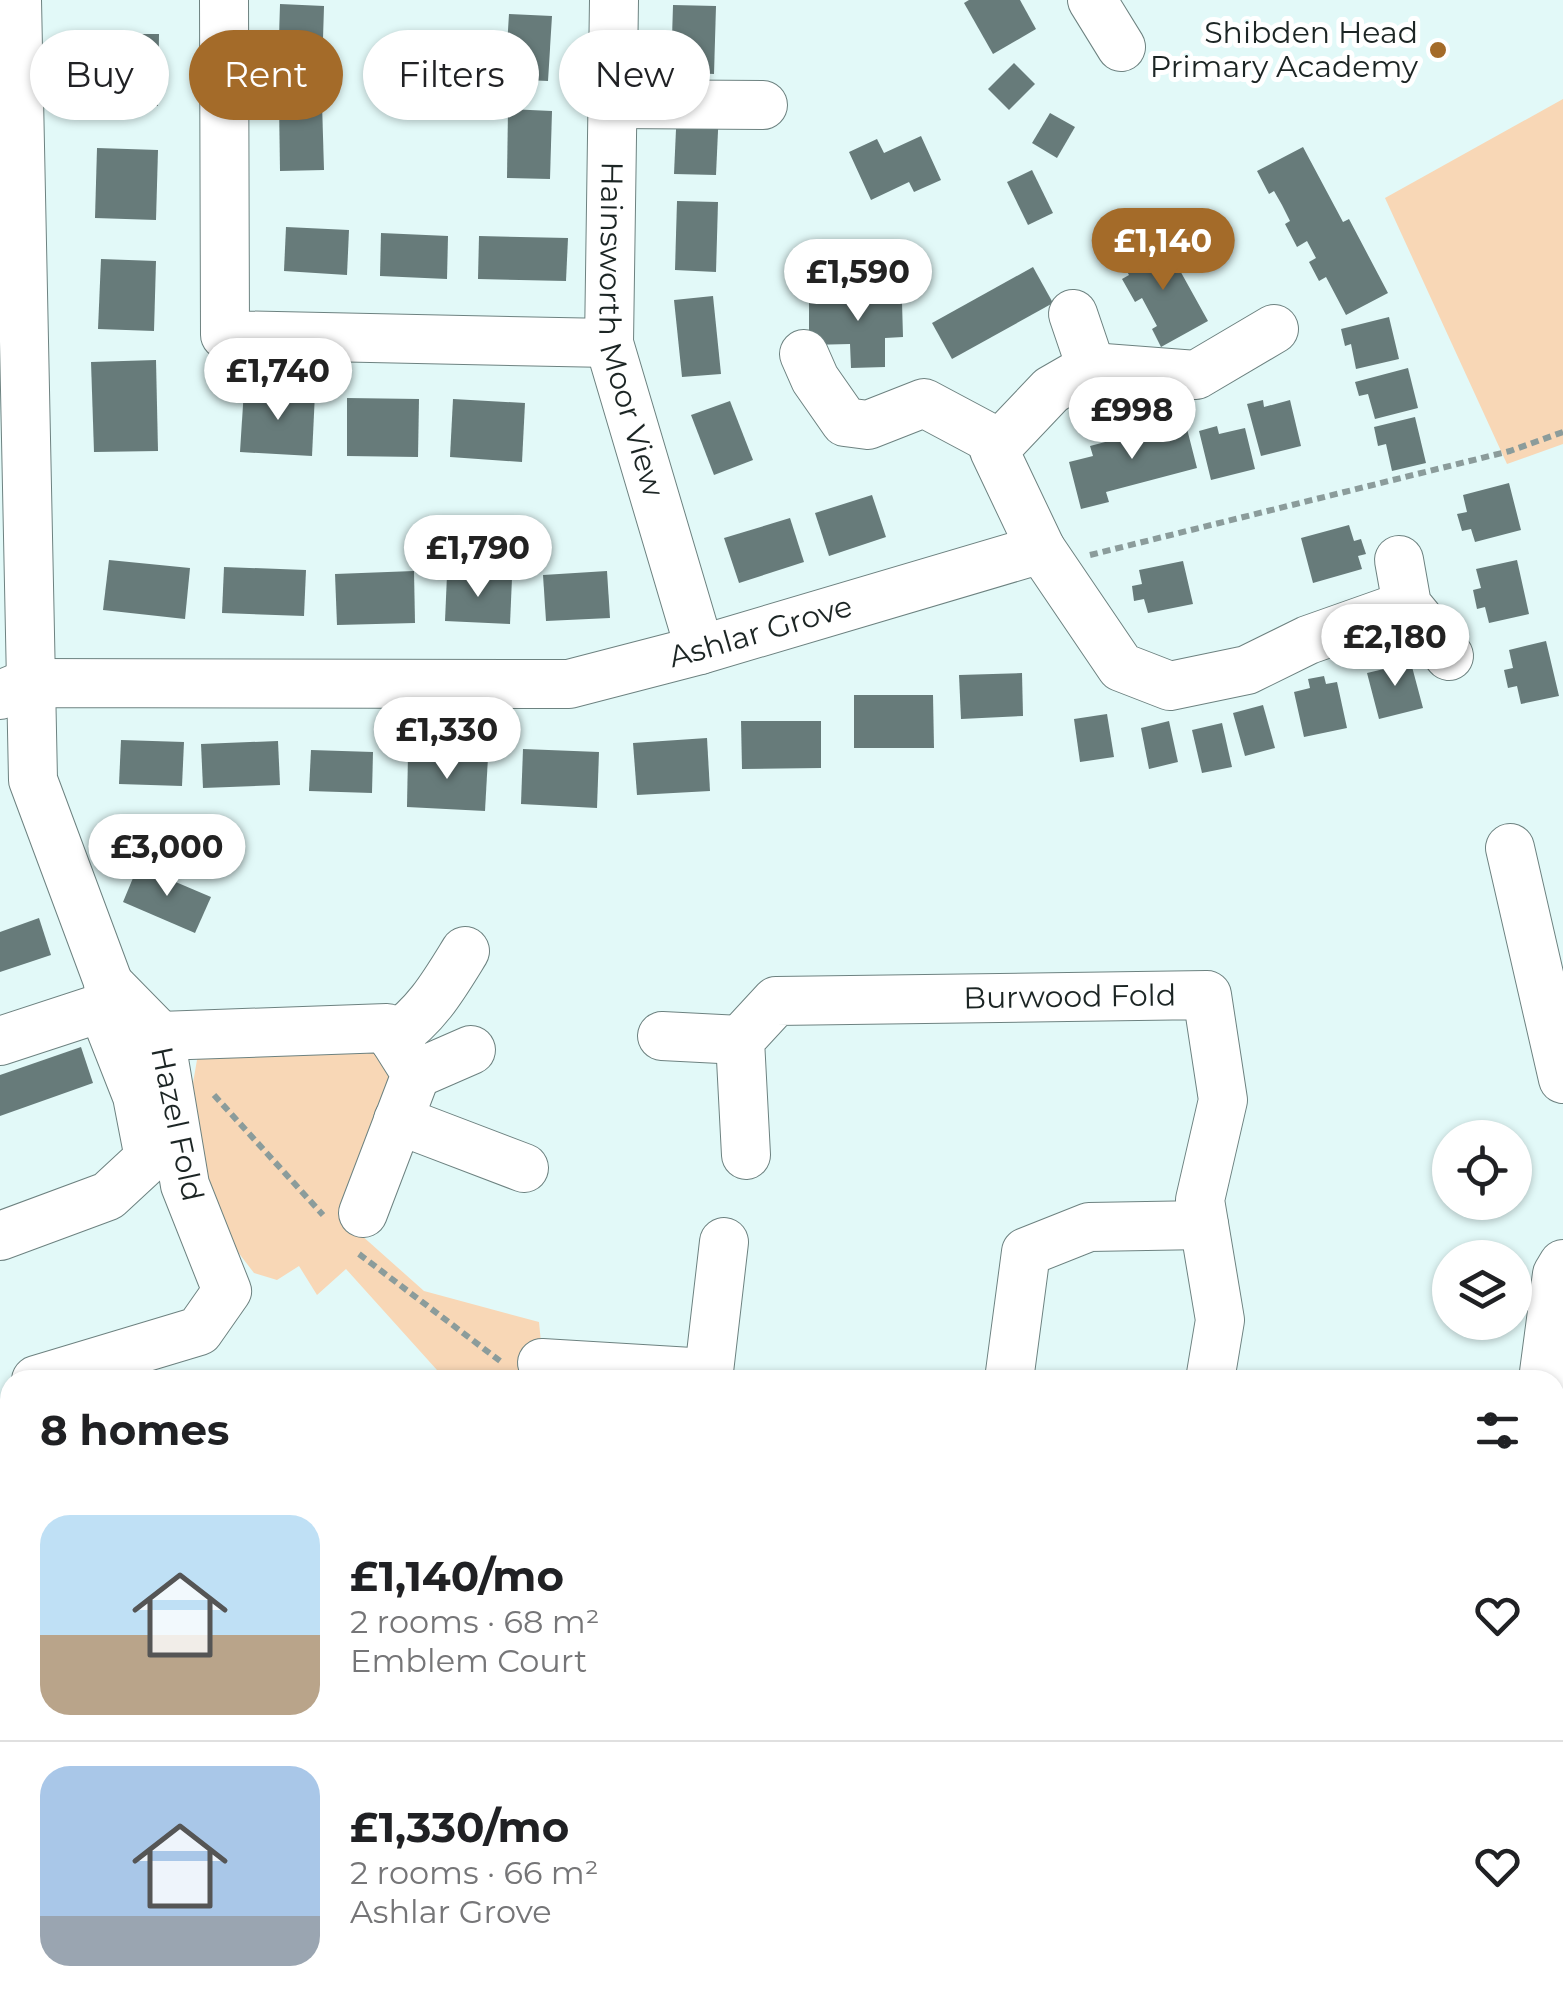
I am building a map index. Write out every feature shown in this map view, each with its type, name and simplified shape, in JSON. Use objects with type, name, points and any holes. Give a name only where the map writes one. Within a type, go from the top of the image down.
[{"type":"street","points":[[0,1236],[108,1196],[149,1158],[137,1096],[33,780],[14,689],[17,0]]},
{"type":"street","points":[[224,0],[225,335],[609,343]]},
{"type":"street","name":"Hainsworth Moor View","points":[[613,30],[614,0]]},
{"type":"street","points":[[1092,0],[1121,47]]},
{"type":"street","points":[[710,105],[763,105]]},
{"type":"street","name":"Hainsworth Moor View","points":[[612,120],[609,343],[700,650]]},
{"type":"street","points":[[1073,314],[1091,366]]},
{"type":"street","points":[[1274,330],[1196,374],[1091,366],[1051,390],[994,450],[1046,557],[1121,667],[1170,686],[1247,670],[1308,640],[1403,582],[1448,656]]},
{"type":"street","points":[[804,354],[815,379],[845,422],[868,425],[924,403],[999,443]]},
{"type":"street","name":"Ashlar Grove","points":[[14,689],[569,684],[1046,557]]},
{"type":"street","points":[[1510,848],[1563,1079]]},
{"type":"street","points":[[363,1213],[398,1120],[404,1056],[412,1025],[431,1005],[465,951]]},
{"type":"street","points":[[0,1041],[105,995]]},
{"type":"street","name":"Hazel Fold","points":[[105,995],[160,1036],[185,1184],[227,1290],[199,1331],[146,1364],[105,1370]]},
{"type":"street","name":"Burwood Fold","points":[[740,1040],[776,1001],[1206,995],[1223,1100],[1200,1200],[1220,1320],[1212,1370]]},
{"type":"street","points":[[160,1036],[386,1028],[404,1056]]},
{"type":"street","points":[[662,1036],[740,1040],[746,1155]]},
{"type":"street","points":[[404,1056],[471,1050]]},
{"type":"street","points":[[398,1120],[524,1168]]},
{"type":"street","points":[[1009,1370],[1026,1252],[1089,1227],[1204,1225]]},
{"type":"street","points":[[709,1370],[724,1242]]},
{"type":"street","points":[[1545,1370],[1557,1274],[1563,1264]]},
{"type":"street","points":[[542,1362],[637,1370]]},
{"type":"path","points":[[1046,557],[1510,451],[1563,432]]},
{"type":"shaded area","points":[[1563,99],[1563,444],[1507,464],[1385,198]]},
{"type":"shaded area","points":[[382,1040],[407,1098],[360,1234],[424,1291],[539,1322],[543,1363],[602,1370],[437,1370],[346,1269],[317,1295],[299,1266],[277,1280],[254,1273],[231,1243],[201,1183],[193,1083],[198,1054]]},
{"type":"building","points":[[1020,0],[1036,29],[993,54],[964,3]]},
{"type":"building","points":[[280,4],[324,6],[323,30],[279,30]]},
{"type":"building","points":[[673,5],[716,6],[714,74],[710,74],[710,30],[672,30]]},
{"type":"building","points":[[509,14],[552,16],[548,81],[539,81],[539,30],[508,30]]},
{"type":"building","points":[[1014,63],[1035,84],[1009,110],[988,89]]},
{"type":"building","points":[[710,109],[719,109],[716,175],[674,174],[676,120],[710,120]]},
{"type":"building","points":[[539,110],[552,111],[550,179],[507,178],[508,120],[539,120]]},
{"type":"building","points":[[1050,113],[1075,127],[1057,158],[1032,143]]},
{"type":"building","points":[[279,120],[323,120],[324,170],[280,171]]},
{"type":"building","points":[[921,136],[941,180],[914,192],[909,182],[871,200],[849,152],[877,139],[884,153]]},
{"type":"building","points":[[1303,147],[1343,222],[1349,219],[1388,293],[1346,315],[1326,277],[1319,281],[1309,262],[1316,258],[1307,241],[1297,247],[1285,224],[1290,221],[1282,205],[1274,191],[1269,194],[1257,171]]},
{"type":"building","points":[[97,148],[158,150],[156,220],[95,218]]},
{"type":"building","points":[[1032,170],[1053,213],[1028,225],[1007,182]]},
{"type":"building","points":[[677,201],[718,202],[716,272],[675,270]]},
{"type":"building","points":[[286,227],[349,230],[347,275],[284,271]]},
{"type":"building","points":[[381,233],[448,236],[447,279],[380,276]]},
{"type":"building","points":[[479,236],[568,238],[566,281],[478,279]]},
{"type":"building","points":[[1163,240],[1208,321],[1161,347],[1152,329],[1157,326],[1142,298],[1135,302],[1122,279],[1129,275],[1122,263]]},
{"type":"building","points":[[101,259],[156,261],[154,331],[98,329]]},
{"type":"building","points":[[1033,267],[1053,303],[952,359],[932,323]]},
{"type":"building","points":[[849,284],[885,284],[885,302],[902,302],[903,337],[885,338],[885,367],[851,368],[850,344],[809,345],[809,300],[849,300]]},
{"type":"building","points":[[713,296],[721,374],[682,377],[674,300]]},
{"type":"building","points":[[1389,317],[1399,359],[1356,369],[1351,344],[1345,346],[1341,329]]},
{"type":"building","points":[[156,360],[158,451],[94,452],[91,362]]},
{"type":"building","points":[[1408,368],[1418,408],[1375,419],[1368,394],[1359,396],[1355,382]]},
{"type":"building","points":[[244,389],[315,393],[312,456],[240,452]]},
{"type":"building","points":[[347,398],[419,399],[418,457],[347,456]]},
{"type":"building","points":[[453,399],[525,403],[522,462],[450,457]]},
{"type":"building","points":[[1263,400],[1264,407],[1290,400],[1301,446],[1261,456],[1247,404]]},
{"type":"building","points":[[730,401],[753,460],[714,475],[691,415]]},
{"type":"building","points":[[1415,417],[1426,463],[1392,471],[1386,444],[1378,446],[1374,427]]},
{"type":"building","points":[[1185,421],[1197,468],[1106,492],[1109,502],[1081,509],[1069,462],[1093,456],[1090,446]]},
{"type":"building","points":[[1217,426],[1219,434],[1245,428],[1255,469],[1211,480],[1199,431]]},
{"type":"building","points":[[1509,483],[1521,530],[1475,542],[1471,529],[1462,531],[1457,514],[1467,512],[1463,495]]},
{"type":"building","points":[[872,495],[886,537],[829,556],[815,513]]},
{"type":"building","points":[[790,518],[804,562],[739,583],[724,538]]},
{"type":"building","points":[[1349,525],[1354,541],[1361,539],[1366,554],[1358,556],[1362,569],[1313,583],[1301,538]]},
{"type":"building","points":[[109,560],[190,568],[185,619],[103,610]]},
{"type":"building","points":[[1517,560],[1529,614],[1489,623],[1485,607],[1477,609],[1473,590],[1481,588],[1476,569]]},
{"type":"building","points":[[1183,561],[1193,604],[1148,613],[1144,599],[1134,601],[1132,586],[1142,584],[1139,570]]},
{"type":"building","points":[[224,567],[306,570],[304,616],[222,613]]},
{"type":"building","points":[[414,571],[415,623],[337,625],[335,574]]},
{"type":"building","points":[[607,571],[610,618],[546,621],[543,575]]},
{"type":"building","points":[[447,575],[512,578],[510,624],[445,621]]},
{"type":"building","points":[[1546,641],[1559,696],[1521,704],[1517,686],[1508,688],[1504,670],[1513,668],[1509,650]]},
{"type":"building","points":[[1398,657],[1401,666],[1411,663],[1423,708],[1379,719],[1367,673],[1384,669],[1382,661]]},
{"type":"building","points":[[1022,673],[1023,716],[961,719],[959,675]]},
{"type":"building","points":[[1324,676],[1326,684],[1337,682],[1347,728],[1304,737],[1294,692],[1310,688],[1308,679]]},
{"type":"building","points":[[854,695],[933,695],[934,748],[854,748]]},
{"type":"building","points":[[1263,705],[1275,748],[1245,756],[1233,713]]},
{"type":"building","points":[[1107,714],[1114,757],[1080,762],[1074,719]]},
{"type":"building","points":[[741,721],[821,721],[821,768],[742,769]]},
{"type":"building","points":[[1169,721],[1178,762],[1149,769],[1141,728]]},
{"type":"building","points":[[1222,723],[1232,767],[1202,773],[1192,730]]},
{"type":"building","points":[[707,738],[710,791],[637,795],[633,743]]},
{"type":"building","points":[[121,740],[184,742],[182,786],[119,784]]},
{"type":"building","points":[[278,741],[280,785],[203,788],[201,744]]},
{"type":"building","points":[[523,749],[599,752],[597,808],[521,804]]},
{"type":"building","points":[[311,750],[373,752],[372,793],[309,791]]},
{"type":"building","points":[[408,754],[488,757],[485,811],[407,807]]},
{"type":"building","points":[[138,866],[211,897],[195,933],[123,902]]},
{"type":"building","points":[[39,918],[51,955],[0,972],[0,932]]},
{"type":"building","points":[[81,1047],[93,1083],[0,1116],[0,1075]]},
{"type":"place","name":"Shibden Head Primary Academy","points":[[1438,50]]}]
